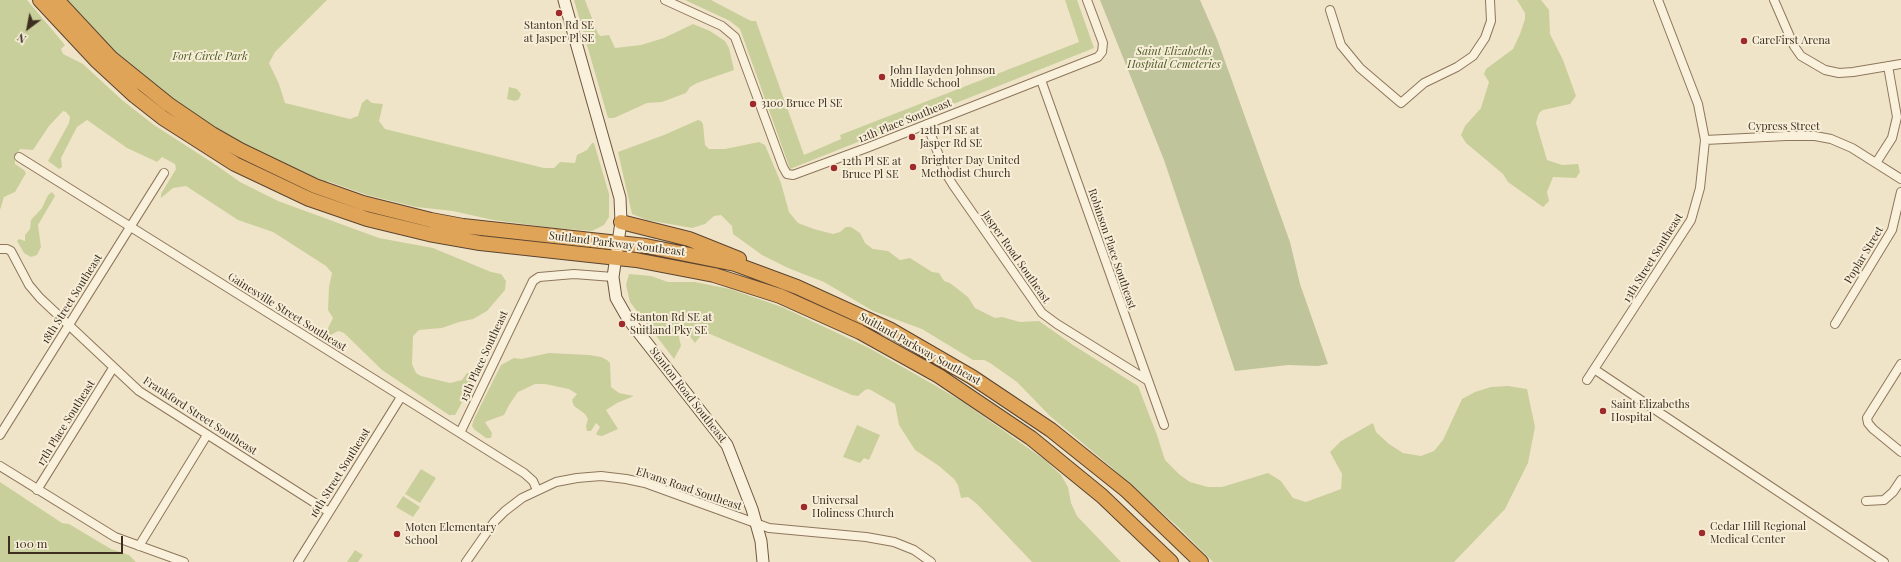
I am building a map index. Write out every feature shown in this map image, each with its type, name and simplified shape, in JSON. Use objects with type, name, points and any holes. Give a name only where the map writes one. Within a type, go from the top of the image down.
[{"type":"highway","name":"Suitland Parkway Southeast","points":[[40,0],[83,48],[148,106],[219,154],[288,190],[367,219],[429,234],[480,243],[615,258],[692,270],[747,284],[811,309],[897,352],[969,395],[1046,449],[1116,508],[1170,562]]},
{"type":"highway","name":"Suitland Parkway Southeast","points":[[57,0],[111,58],[168,104],[219,138],[297,178],[348,198],[431,220],[463,226],[618,243],[692,254],[735,264],[782,280],[895,332],[1004,397],[1065,441],[1111,477],[1201,562]]},
{"type":"highway","points":[[621,222],[678,236],[706,245],[731,255],[782,280]]},
{"type":"street","name":"Stanton Road Southeast","points":[[564,0],[618,189],[621,208],[621,222],[613,277],[616,298],[628,319],[726,442],[757,525],[763,562]]},
{"type":"street","name":"12th Place Southeast","points":[[665,0],[722,26],[735,36],[740,45],[783,167],[787,174],[796,175],[1094,58],[1102,52],[1103,43],[1087,0]]},
{"type":"street","points":[[1330,10],[1341,45],[1360,68],[1401,103],[1424,83],[1457,67],[1473,56],[1485,38],[1491,21],[1490,0]]},
{"type":"street","name":"13th Street Southeast","points":[[1587,380],[1691,220],[1700,188],[1705,140],[1698,104],[1658,0]]},
{"type":"street","points":[[1774,0],[1794,46],[1801,56],[1811,63],[1825,70],[1839,72],[1901,64]]},
{"type":"street","points":[[1876,163],[1892,138],[1897,117],[1888,66]]},
{"type":"street","name":"Robinson Place Southeast","points":[[1041,80],[1164,425]]},
{"type":"street","name":"Jasper Road Southeast","points":[[927,124],[951,183],[1042,313],[1057,324],[1147,380]]},
{"type":"street","name":"Cypress Street","points":[[1705,140],[1786,136],[1815,136],[1832,139],[1852,148],[1901,179]]},
{"type":"street","name":"Gainesville Street Southeast","points":[[19,157],[402,396],[527,476],[533,481],[537,490]]},
{"type":"street","name":"18th Street Southeast","points":[[0,435],[164,174]]},
{"type":"street","name":"Poplar Street","points":[[1835,324],[1892,230],[1901,192]]},
{"type":"street","name":"Frankford Street Southeast","points":[[0,249],[7,249],[11,251],[29,285],[43,301],[114,368],[152,401],[329,512]]},
{"type":"street","name":"15th Place Southeast","points":[[460,433],[528,288],[533,281],[539,277],[574,274],[613,277]]},
{"type":"street","points":[[1901,364],[1867,418],[1868,423],[1873,429],[1901,452]]},
{"type":"street","name":"17th Place Southeast","points":[[37,490],[114,368]]},
{"type":"street","points":[[1594,369],[1884,562]]},
{"type":"street","name":"16th Street Southeast","points":[[298,562],[402,396]]},
{"type":"street","points":[[139,546],[207,435]]},
{"type":"street","points":[[0,466],[108,533],[184,562]]},
{"type":"street","name":"Elvans Road Southeast","points":[[466,562],[482,537],[496,520],[515,503],[537,490],[556,482],[596,476],[621,478],[645,483],[757,525],[769,528],[866,537],[894,542],[914,550],[931,562]]},
{"type":"street","points":[[1866,501],[1884,500],[1897,491],[1901,480]]},
{"type":"green space","points":[[0,0],[27,0],[65,45],[61,49],[63,54],[83,64],[122,100],[154,125],[240,182],[278,201],[379,238],[433,248],[491,272],[501,274],[506,281],[505,290],[487,311],[473,319],[442,328],[419,330],[413,336],[412,364],[416,373],[421,376],[450,383],[462,380],[467,373],[472,373],[474,376],[469,390],[455,415],[449,415],[382,370],[344,333],[338,331],[329,336],[325,334],[333,318],[328,310],[329,287],[332,273],[326,266],[273,232],[238,220],[186,186],[173,188],[161,198],[161,194],[176,169],[175,164],[162,157],[157,162],[127,148],[87,120],[77,127],[61,158],[62,167],[59,169],[48,161],[69,123],[70,117],[66,112],[63,111],[49,126],[33,150],[20,149],[15,160],[15,164],[26,173],[15,192],[4,197],[0,210]]},
{"type":"green space","name":"Fort Circle Park","points":[[66,0],[327,0],[275,52],[269,63],[279,84],[285,103],[350,119],[358,116],[362,103],[367,99],[372,103],[383,104],[379,121],[385,129],[544,168],[554,168],[560,162],[575,163],[577,155],[587,150],[592,143],[594,143],[609,194],[609,217],[604,225],[592,231],[554,228],[493,220],[453,211],[416,207],[367,195],[327,181],[326,183],[276,162],[191,114],[144,77],[92,32]]},
{"type":"green space","points":[[574,0],[585,0],[598,34],[601,36],[609,35],[615,48],[641,45],[664,38],[693,24],[710,31],[725,41],[729,48],[734,70],[697,83],[690,87],[686,93],[662,102],[647,103],[614,118],[608,118]]},
{"type":"green space","points":[[685,0],[711,0],[751,21],[756,21],[804,155],[841,139],[840,135],[1079,42],[1065,0],[1077,0],[1094,48],[790,169],[740,29],[730,21]]},
{"type":"green space","name":"Saint Elizabeths Hospital Cemeteries","points":[[1100,0],[1200,0],[1217,39],[1290,242],[1300,284],[1328,364],[1318,366],[1288,365],[1235,371],[1164,160]]},
{"type":"green space","points":[[1517,0],[1541,0],[1549,10],[1550,34],[1563,60],[1576,96],[1570,104],[1543,110],[1539,113],[1536,123],[1547,160],[1562,165],[1578,164],[1580,172],[1576,178],[1553,177],[1547,192],[1549,201],[1543,207],[1508,182],[1503,174],[1466,143],[1461,135],[1465,126],[1481,108],[1489,82],[1484,74],[1486,69],[1513,49],[1520,34],[1525,19],[1525,13]]},
{"type":"green space","points":[[509,87],[517,89],[521,94],[519,99],[515,101],[507,99]]},
{"type":"green space","points":[[698,120],[703,124],[705,145],[709,149],[725,149],[759,142],[765,145],[781,183],[789,212],[798,223],[833,234],[840,232],[846,227],[851,227],[860,233],[865,243],[873,249],[888,251],[900,260],[910,258],[932,272],[939,273],[944,281],[950,283],[968,297],[975,308],[995,318],[1002,317],[1020,322],[1039,321],[1073,345],[1138,386],[1165,460],[1180,475],[1190,482],[1208,487],[1222,487],[1268,473],[1281,481],[1293,498],[1306,502],[1341,489],[1342,474],[1330,452],[1341,441],[1373,423],[1376,432],[1389,444],[1403,453],[1421,456],[1434,451],[1443,440],[1462,399],[1475,392],[1491,387],[1508,386],[1527,389],[1535,427],[1528,463],[1505,509],[1454,562],[1213,562],[1177,526],[1110,466],[1050,416],[1017,382],[990,363],[984,360],[973,360],[922,329],[873,311],[824,282],[788,268],[762,255],[733,234],[732,226],[721,215],[714,216],[705,224],[692,228],[647,220],[632,214],[618,152],[664,135]]},
{"type":"green space","points":[[52,192],[55,196],[38,225],[41,247],[37,255],[31,257],[24,253],[17,241],[19,239],[25,241],[25,235],[30,229],[31,220],[42,208],[48,195]]},
{"type":"green space","points":[[629,274],[651,276],[668,282],[695,282],[730,289],[782,307],[869,348],[936,386],[963,402],[1045,460],[1061,475],[1068,487],[1071,503],[1077,516],[1121,562],[1032,562],[977,504],[968,497],[961,498],[958,485],[954,479],[939,466],[915,450],[899,425],[895,404],[869,389],[865,390],[858,396],[852,395],[710,334],[702,334],[695,343],[688,334],[681,333],[679,337],[681,346],[674,359],[630,302],[626,285]]},
{"type":"green space","points":[[549,353],[589,355],[601,357],[610,363],[611,387],[619,393],[634,396],[617,403],[606,410],[618,429],[602,436],[597,435],[596,434],[600,427],[596,423],[591,431],[587,431],[586,426],[588,419],[585,414],[574,406],[572,400],[577,394],[569,389],[545,384],[535,384],[518,392],[504,415],[485,422],[492,433],[491,438],[486,438],[475,430],[472,426],[474,419],[501,365],[514,358],[521,359]]},
{"type":"green space","points":[[857,425],[880,435],[869,460],[864,458],[860,463],[843,457]]},
{"type":"green space","points":[[421,469],[436,478],[420,503],[405,494]]},
{"type":"green space","points":[[0,482],[62,523],[69,524],[111,549],[129,555],[136,562],[0,562]]},
{"type":"green space","points":[[403,496],[420,507],[413,517],[396,507]]},
{"type":"green space","points":[[355,550],[363,555],[358,562],[347,562]]},
{"type":"place","name":"Stanton Rd SE at Jasper Pl SE","points":[[559,13]]},
{"type":"place","name":"CareFirst Arena","points":[[1744,41]]},
{"type":"place","name":"John Hayden Johnson Middle School","points":[[882,77]]},
{"type":"place","name":"3100 Bruce Pl SE","points":[[753,104]]},
{"type":"place","name":"12th Pl SE at Jasper Rd SE","points":[[912,137]]},
{"type":"place","name":"Brighter Day United Methodist Church","points":[[913,167]]},
{"type":"place","name":"12th Pl SE at Bruce Pl SE","points":[[834,168]]},
{"type":"place","name":"Stanton Rd SE at Suitland Pky SE","points":[[622,324]]},
{"type":"place","name":"Saint Elizabeths Hospital","points":[[1603,411]]},
{"type":"place","name":"Universal Holiness Church","points":[[804,507]]},
{"type":"place","name":"Cedar Hill Regional Medical Center","points":[[1702,533]]},
{"type":"place","name":"Moten Elementary School","points":[[397,534]]}]
